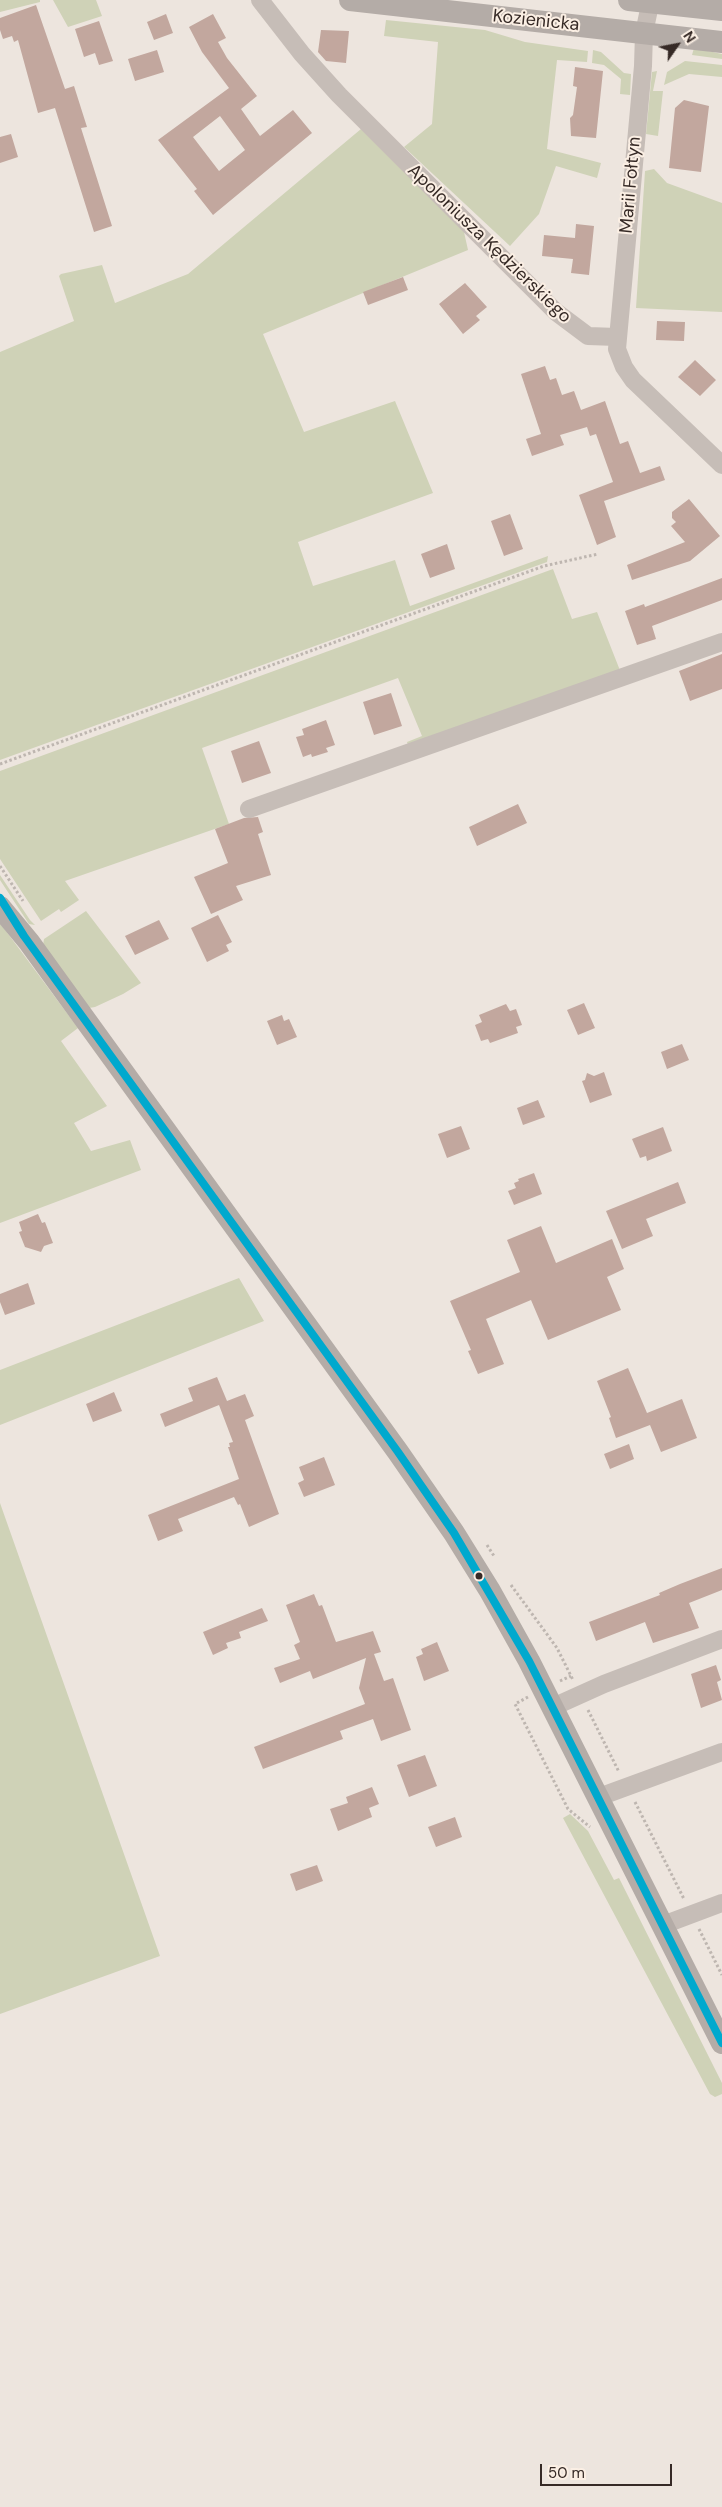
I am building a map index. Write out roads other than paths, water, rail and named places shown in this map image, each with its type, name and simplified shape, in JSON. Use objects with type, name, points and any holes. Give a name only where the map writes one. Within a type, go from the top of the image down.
[{"type":"main road","name":"Kozienicka","points":[[362,1],[722,42]]},
{"type":"main road","points":[[640,1],[722,10]]},
{"type":"main road","points":[[0,898],[24,936],[435,1504],[490,1591],[553,1708],[722,2043]]},
{"type":"main road","points":[[0,907],[24,936]]},
{"type":"street","name":"Apoloniusza Kędzierskiego","points":[[260,0],[302,54],[339,95],[556,312],[588,336],[617,337]]},
{"type":"street","name":"Marii Fołtyn","points":[[617,337],[643,66],[644,33],[640,1]]},
{"type":"street","points":[[617,337],[617,349],[624,367],[633,380],[722,466]]},
{"type":"street","points":[[249,809],[722,642]]},
{"type":"street","points":[[553,1708],[580,1694],[722,1640]]},
{"type":"street","points":[[598,1797],[722,1752]]},
{"type":"street","points":[[663,1925],[722,1903]]}]
